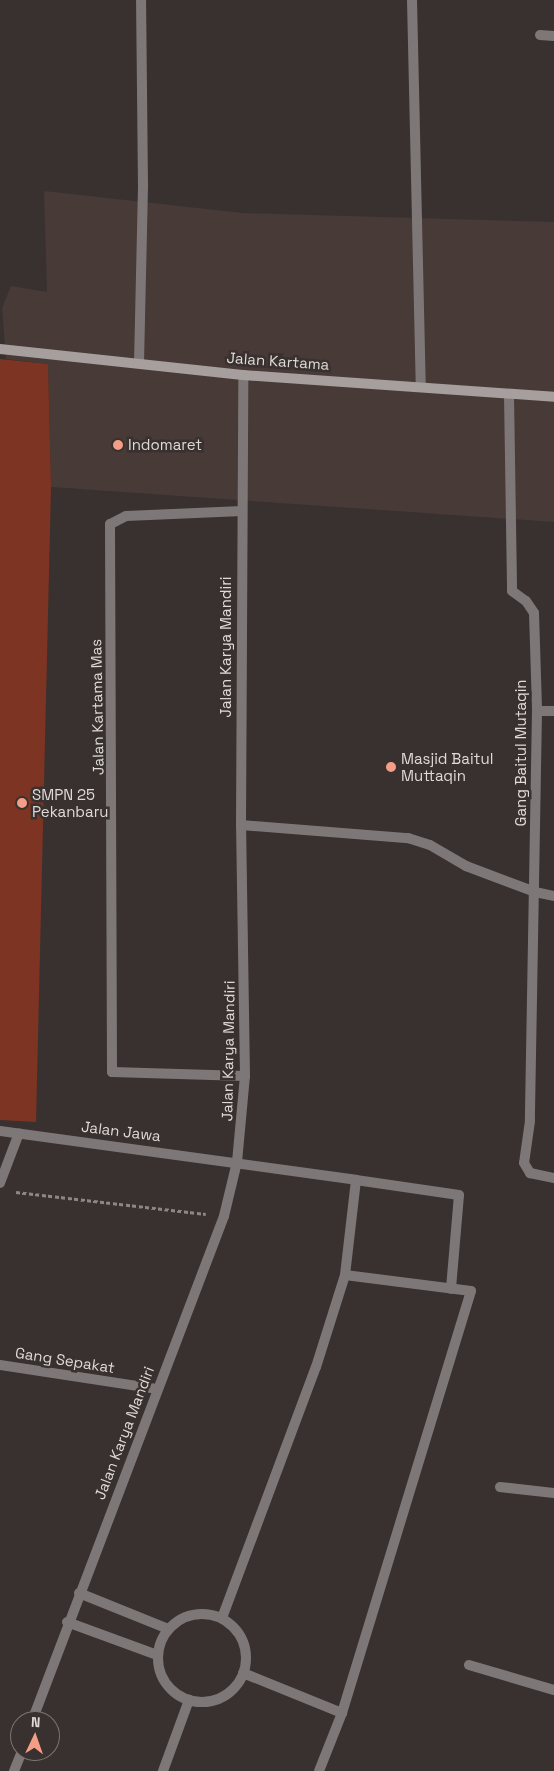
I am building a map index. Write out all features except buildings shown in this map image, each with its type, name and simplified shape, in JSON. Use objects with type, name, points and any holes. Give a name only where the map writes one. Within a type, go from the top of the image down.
[{"type":"main road","name":"Jalan Kartama","points":[[0,349],[243,375],[554,398]]},
{"type":"street","points":[[139,363],[142,186],[141,0]]},
{"type":"street","points":[[412,0],[421,387]]},
{"type":"street","points":[[540,35],[554,36]]},
{"type":"street","name":"Jalan Karya Mandiri","points":[[36,1711],[67,1622],[224,1216],[238,1162],[245,1076],[241,825],[243,375]]},
{"type":"street","name":"Gang Baitul Mutaqin","points":[[509,394],[512,591],[526,601],[534,613],[537,710],[530,1121],[524,1163],[530,1173],[554,1178]]},
{"type":"street","name":"Jalan Kartama Mas","points":[[242,511],[126,516],[110,524],[112,1072],[245,1076]]},
{"type":"street","points":[[537,710],[554,711]]},
{"type":"street","points":[[241,825],[408,838],[430,845],[466,866],[535,892],[554,896]]},
{"type":"street","name":"Jalan Jawa","points":[[0,1131],[238,1162],[460,1195],[451,1289]]},
{"type":"street","points":[[0,1183],[19,1133]]},
{"type":"street","points":[[222,1618],[316,1367],[345,1275],[356,1180]]},
{"type":"street","points":[[319,1771],[342,1712],[471,1291],[345,1275]]},
{"type":"street","name":"Gang Sepakat","points":[[0,1365],[156,1389]]},
{"type":"street","points":[[500,1487],[554,1493]]},
{"type":"street","points":[[79,1593],[168,1629]]},
{"type":"street","points":[[193,1614],[222,1618],[242,1638],[246,1653],[243,1673],[231,1692],[218,1699],[203,1702],[189,1700],[165,1683],[157,1656],[168,1629],[193,1614]]},
{"type":"street","points":[[67,1622],[157,1656]]},
{"type":"street","points":[[469,1665],[554,1690]]},
{"type":"street","points":[[243,1673],[342,1712]]},
{"type":"street","points":[[163,1771],[189,1700]]},
{"type":"path","points":[[10,1192],[224,1216]]},
{"type":"shaded area","points":[[44,191],[242,213],[554,222],[554,522],[51,487],[48,364],[6,359],[2,308],[11,286],[47,292]]},
{"type":"place","name":"Indomaret","points":[[118,445]]},
{"type":"place","name":"Masjid Baitul Muttaqin","points":[[391,767]]},
{"type":"place","name":"SMPN 25 Pekanbaru","points":[[22,803]]}]
